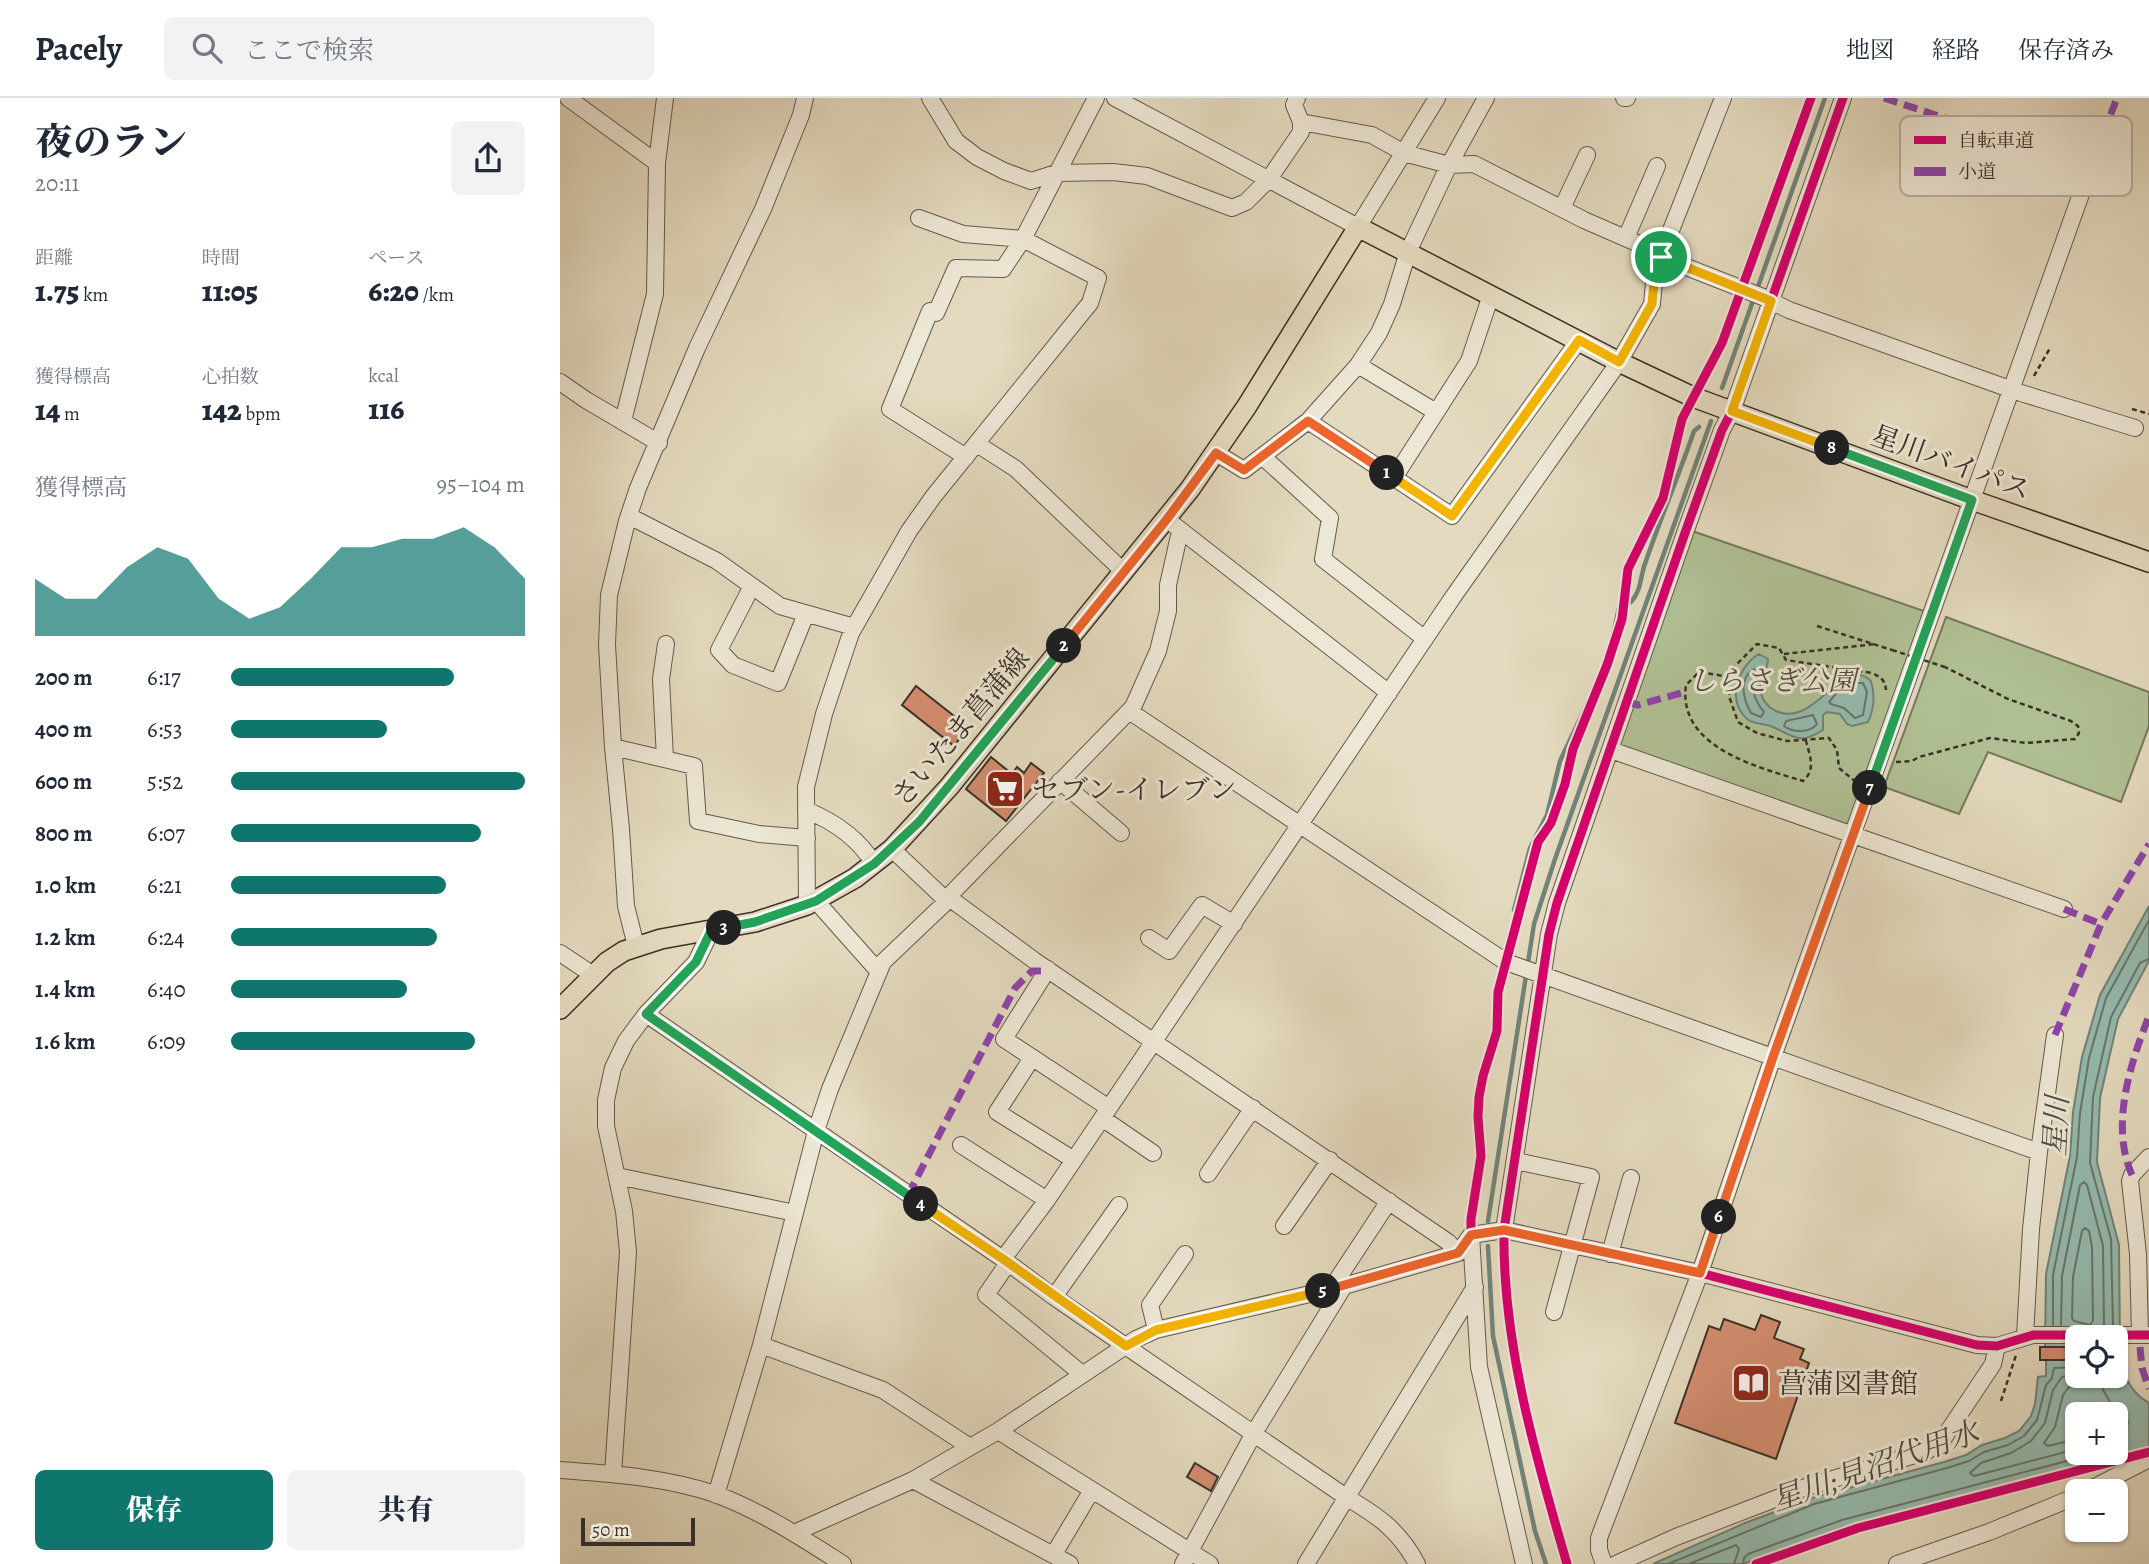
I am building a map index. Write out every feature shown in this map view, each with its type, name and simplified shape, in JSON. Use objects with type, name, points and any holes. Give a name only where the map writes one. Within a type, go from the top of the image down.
[{"type":"main road","name":"星川バイパス","points":[[1358,227],[1676,390],[1972,500],[2149,562]]},
{"type":"main road","name":"さいたま菖蒲線","points":[[560,1009],[607,962],[636,946],[755,922],[812,903],[874,864],[892,849],[949,787],[1124,572],[1173,525],[1358,227]]},
{"type":"street","points":[[568,98],[657,163]]},
{"type":"street","points":[[622,421],[655,294],[657,163],[665,98]]},
{"type":"street","points":[[636,946],[626,906],[613,747],[607,645],[609,595],[629,516],[697,348],[763,209],[801,115],[805,98]]},
{"type":"street","points":[[930,98],[956,141],[976,157],[1031,181],[1056,173],[1114,172],[1147,176],[1232,208],[1246,202],[1269,179],[1301,132],[1301,122],[1294,105],[1297,98]]},
{"type":"street","points":[[966,457],[890,409],[930,311],[936,313],[956,268],[1003,269],[1023,239],[1096,98]]},
{"type":"street","points":[[1115,98],[1358,227],[1437,98]]},
{"type":"street","points":[[1216,453],[1244,470],[1308,421],[1358,365],[1379,333],[1392,304],[1408,252],[1449,165],[1486,98]]},
{"type":"street","points":[[1082,1374],[986,1294],[1425,639],[1619,362],[1652,304],[1655,271],[1723,98]]},
{"type":"street","points":[[1501,1231],[1516,1161],[1540,975],[1557,903],[1686,530],[1722,430],[1732,411],[1767,299],[1843,98]]},
{"type":"street","points":[[1301,122],[1372,135],[1404,153],[1449,165],[1474,164],[1661,257],[1744,289],[1789,310],[2018,385],[2135,428]]},
{"type":"street","points":[[1562,208],[1587,155]]},
{"type":"street","points":[[1626,238],[1657,166]]},
{"type":"street","points":[[1604,1564],[1599,1550],[1599,1538],[1700,1273],[1852,835],[1972,500],[2018,385],[2081,196]]},
{"type":"street","points":[[879,971],[812,903],[806,787],[824,715],[854,627],[909,531],[933,497],[1090,303],[1098,278],[1023,239],[963,234],[919,218]]},
{"type":"street","points":[[1394,478],[1469,361],[1491,295]]},
{"type":"street","points":[[1308,421],[1452,516],[1579,340]]},
{"type":"street","points":[[1358,365],[1436,412]]},
{"type":"street","points":[[560,382],[659,443]]},
{"type":"street","points":[[977,444],[1016,469],[1124,572]]},
{"type":"street","points":[[1262,456],[1330,518],[1323,559],[1425,639]]},
{"type":"street","points":[[629,516],[717,561],[780,606],[854,627]]},
{"type":"street","points":[[1173,525],[1389,693]]},
{"type":"street","points":[[716,1495],[761,1345],[816,1131],[830,1089],[883,962],[1133,707],[1157,651],[1168,611],[1173,525]]},
{"type":"street","points":[[752,586],[719,650],[733,665],[778,683],[806,614]]},
{"type":"street","points":[[665,760],[661,678],[666,644]]},
{"type":"street","points":[[1129,711],[1491,954],[1516,967],[2039,1152]]},
{"type":"street","points":[[613,747],[694,766],[698,821],[760,834],[807,838]]},
{"type":"street","points":[[1611,750],[2064,909]]},
{"type":"street","points":[[1060,781],[1121,833]]},
{"type":"street","points":[[806,810],[845,833],[867,853],[874,864]]},
{"type":"street","points":[[892,849],[947,898],[1448,1241],[1458,1253]]},
{"type":"street","points":[[1149,938],[1169,951],[1202,905],[1234,924]]},
{"type":"street","points":[[613,1474],[628,1252],[624,1211],[606,1126],[606,1100],[617,1059],[626,1041],[646,1014],[696,962],[711,931]]},
{"type":"street","points":[[560,953],[593,975]]},
{"type":"street","points":[[1048,969],[1004,1039],[1105,1113],[1153,1153]]},
{"type":"street","points":[[646,1014],[1006,1261],[1054,1297],[1346,1497],[1380,1517],[1408,1548],[1417,1564]]},
{"type":"street","points":[[2029,1336],[2031,1229],[2054,1035]]},
{"type":"street","points":[[1032,1058],[997,1112],[1074,1160]]},
{"type":"street","points":[[1208,1174],[1253,1108]]},
{"type":"street","points":[[961,1145],[1047,1200]]},
{"type":"street","points":[[793,1533],[913,1480],[998,1430],[1126,1346],[1156,1330],[1337,1288],[1458,1253],[1474,1234],[1501,1231],[1700,1273],[1976,1345],[1997,1346],[2029,1336],[2144,1335],[2130,1181],[2132,1175],[2149,1157]]},
{"type":"street","points":[[1284,1226],[1330,1160]]},
{"type":"street","points":[[1516,1161],[1591,1177],[1554,1312]]},
{"type":"street","points":[[617,1176],[794,1213]]},
{"type":"street","points":[[1609,1254],[1631,1178]]},
{"type":"street","points":[[1187,1558],[1254,1433],[1389,1201]]},
{"type":"street","points":[[1054,1297],[1119,1205]]},
{"type":"street","points":[[1474,1234],[1479,1367],[1524,1564]]},
{"type":"street","points":[[1156,1330],[1150,1304],[1185,1254]]},
{"type":"street","points":[[1307,1564],[1475,1287]]},
{"type":"street","points":[[761,1345],[883,1390],[970,1447]]},
{"type":"street","points":[[1615,1564],[1676,1537],[1806,1487],[1935,1447],[1993,1364],[1997,1346]]},
{"type":"street","points":[[998,1430],[1092,1490],[1187,1558],[1210,1564]]},
{"type":"street","points":[[2110,1479],[2149,1459]]},
{"type":"street","points":[[560,1470],[657,1479],[716,1495],[770,1519],[843,1564]]},
{"type":"street","points":[[913,1480],[1069,1564]]},
{"type":"street","points":[[1054,1555],[1092,1490]]},
{"type":"street","points":[[1896,1564],[1989,1532],[2065,1501]]},
{"type":"path","points":[[2018,385],[2035,375],[2050,348]]},
{"type":"path","points":[[1817,626],[1945,667],[2008,699],[2071,721],[2078,726],[2079,733],[2075,739],[2026,744],[1990,738],[1912,761],[1890,760]]},
{"type":"path","points":[[1857,783],[1839,768],[1837,750],[1829,738],[1787,741],[1757,733],[1738,722],[1728,685],[1732,669],[1758,644],[1779,648],[1786,660],[1859,670],[1880,676],[1885,682],[1886,696]]},
{"type":"path","points":[[1784,654],[1876,645]]},
{"type":"path","points":[[1730,677],[1699,672],[1686,685],[1692,723],[1708,740],[1761,768],[1803,781],[1811,768],[1806,741]]},
{"type":"path","points":[[2001,1401],[2017,1352]]},
{"type":"green space","name":"しらさぎ公園","points":[[1695,532],[1924,611],[1850,824],[1844,827],[1621,747],[1620,742],[1691,533]]},
{"type":"green space","name":"しらさぎ公園","points":[[1946,617],[2149,692],[2149,726],[2121,802],[1988,752],[1959,814],[1884,787]]},
{"type":"water","points":[[1759,654],[1768,659],[1761,682],[1761,694],[1765,703],[1776,711],[1790,714],[1804,710],[1850,676],[1860,675],[1871,681],[1872,686],[1873,707],[1868,722],[1852,726],[1847,724],[1840,714],[1827,712],[1823,715],[1823,730],[1815,735],[1797,738],[1770,726],[1750,721],[1737,703],[1737,684],[1745,667]]},
{"type":"water","points":[[2149,906],[2149,961],[2118,1019],[2100,1098],[2097,1162],[2119,1245],[2120,1325],[2065,1325],[2065,1347],[2045,1347],[2046,1274],[2070,1156],[2073,1112],[2082,1057],[2100,995]]},
{"type":"water","points":[[2046,1360],[2065,1360],[2065,1388],[2128,1388],[2128,1381],[2138,1395],[2149,1403],[2149,1448],[2128,1453],[2128,1402],[2065,1402],[2065,1465],[2083,1465],[1844,1527],[1743,1564],[1653,1564],[1745,1523],[1812,1498],[1944,1462],[2005,1438],[2019,1431],[2031,1416],[2038,1377],[2046,1376]]},
{"type":"building","points":[[916,686],[968,727],[954,746],[902,705]]},
{"type":"building","points":[[991,757],[1012,774],[1017,767],[1024,773],[1031,763],[1044,773],[1006,821],[966,789]]},
{"type":"building","points":[[1761,1315],[1780,1322],[1774,1338],[1804,1349],[1800,1359],[1809,1363],[1776,1459],[1675,1423],[1709,1326],[1720,1330],[1724,1319],[1755,1330]]},
{"type":"building","points":[[2040,1347],[2065,1347],[2065,1360],[2040,1360]]},
{"type":"building","points":[[1195,1463],[1218,1477],[1211,1491],[1187,1477]]},
{"type":"waterway","points":[[1722,388],[1825,98]]},
{"type":"waterway","points":[[1488,1221],[1534,924],[1711,421]]},
{"type":"waterway","points":[[1631,602],[1637,592],[1694,431],[1699,427]]},
{"type":"waterway","points":[[1514,910],[1530,848],[1547,815],[1560,761],[1597,683],[1619,608]]},
{"type":"waterway","points":[[1488,1246],[1493,1336],[1535,1531],[1546,1564]]},
{"type":"marked path","points":[[1884,98],[1939,116]]},
{"type":"marked path","points":[[2110,116],[2117,98]]},
{"type":"marked path","points":[[1627,702],[1638,705],[1685,692]]},
{"type":"marked path","points":[[2055,1035],[2101,924],[2149,844]]},
{"type":"marked path","points":[[2064,909],[2101,924]]},
{"type":"marked path","points":[[908,1195],[1015,988],[1032,971],[1047,971]]},
{"type":"marked path","points":[[2132,1175],[2123,1136],[2125,1095],[2135,1054],[2149,1016]]},
{"type":"marked path","points":[[2140,1347],[2142,1368],[2149,1389]]},
{"type":"cycle path","points":[[1811,98],[1722,343],[1682,419],[1663,498],[1628,569],[1622,619],[1607,665],[1573,749],[1565,784],[1551,823],[1538,842],[1498,992],[1497,1031],[1479,1097],[1481,1156],[1471,1235],[1504,1230],[1700,1273],[1977,1345],[1997,1346],[2033,1335],[2149,1335]]},
{"type":"cycle path","points":[[1567,1564],[1523,1399],[1505,1272],[1504,1230],[1549,934],[1557,903],[1686,530],[1722,430],[1732,411],[1843,98]]},
{"type":"cycle path","points":[[1756,1564],[1858,1528],[2149,1452]]},
{"type":"place","name":"セブン-イレブン","points":[[1005,789]]},
{"type":"place","name":"菖蒲図書館","points":[[1751,1383]]},
{"type":"route","points":[[1661,257],[1771,301],[1732,411],[1972,500],[1773,1057],[1700,1273],[1504,1230],[1471,1235],[1458,1253],[1344,1286],[1156,1330],[1126,1346],[646,1014],[696,962],[711,931],[755,922],[816,901],[855,878],[892,849],[949,787],[1167,519],[1216,453],[1244,470],[1308,421],[1452,516],[1579,340],[1619,362],[1652,304],[1655,271],[1661,257]]},
{"type":"water label","name":"星川","points":[[2056,1126]]},
{"type":"water label","name":"星川;見沼代用水","points":[[1875,1466]]}]
